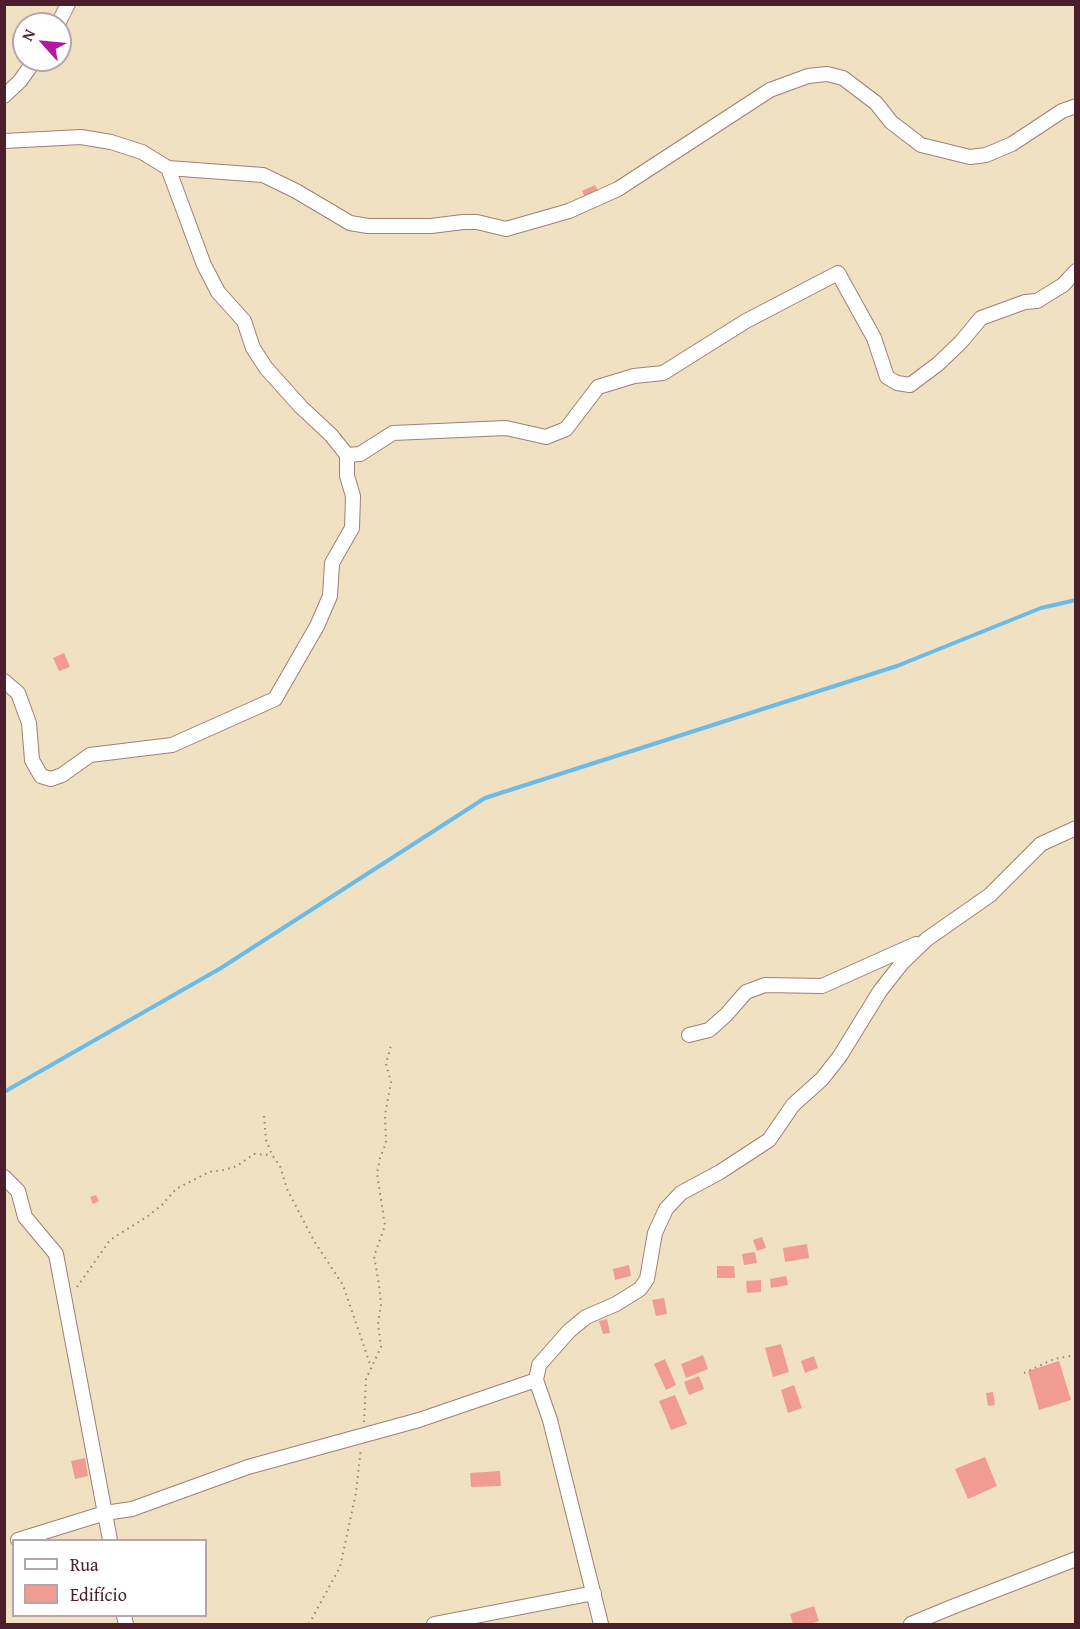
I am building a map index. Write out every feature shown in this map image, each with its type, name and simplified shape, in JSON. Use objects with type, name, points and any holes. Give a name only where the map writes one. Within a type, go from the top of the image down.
[{"type":"street","points":[[4,96],[27,72]]},
{"type":"street","points":[[4,141],[81,137],[111,142],[142,152],[168,168],[262,175],[296,191],[350,223],[368,226],[431,226],[477,222],[506,229],[569,211],[618,189],[770,90],[808,76],[827,74],[843,78],[876,103],[891,122],[921,145],[970,158],[986,155],[1012,144],[1062,111],[1076,106]]},
{"type":"street","points":[[4,681],[18,693],[22,703],[29,723],[32,760],[41,776],[51,779],[62,775],[90,755],[172,745],[275,699],[317,626],[330,596],[333,562],[352,528],[353,496],[347,476],[347,454],[261,362],[253,348],[244,321],[218,292],[204,265],[168,168]]},
{"type":"street","points":[[347,454],[360,454],[393,433],[506,428],[546,437],[566,429],[598,387],[634,376],[663,373],[746,321],[838,273],[874,338],[887,377],[897,383],[910,385],[938,364],[981,318],[1024,302],[1037,301],[1063,285],[1076,271]]},
{"type":"street","points":[[601,1624],[550,1420],[536,1380],[539,1365],[568,1331],[586,1317],[616,1304],[640,1289],[647,1280],[655,1233],[666,1209],[681,1193],[720,1172],[769,1140],[794,1106],[822,1079],[840,1056],[880,991],[902,963],[927,939],[990,895],[1041,844],[1076,828]]},
{"type":"street","points":[[689,1035],[710,1030],[746,992],[765,985],[822,986],[927,939]]},
{"type":"street","points":[[4,1177],[18,1191],[25,1217],[56,1254],[110,1539]]},
{"type":"street","points":[[21,1539],[105,1513],[132,1509],[248,1467],[419,1420],[536,1380]]},
{"type":"street","points":[[911,1624],[1076,1558]]},
{"type":"street","points":[[434,1624],[594,1593]]},
{"type":"path","points":[[309,1624],[340,1567],[356,1493],[366,1399],[366,1378],[381,1347],[378,1324],[380,1295],[374,1256],[385,1226],[377,1173],[386,1143],[385,1114],[391,1082],[386,1064],[391,1045]]},
{"type":"path","points":[[264,1116],[266,1140],[272,1155],[280,1166],[287,1189],[314,1241],[343,1285],[372,1367]]},
{"type":"path","points":[[66,1298],[110,1240],[148,1216],[176,1189],[209,1172],[237,1166],[254,1154],[272,1155]]},
{"type":"path","points":[[1024,1374],[1054,1359],[1076,1355]]},
{"type":"building","points":[[595,185],[598,191],[585,197],[582,191]]},
{"type":"building","points":[[64,653],[70,667],[59,671],[53,658]]},
{"type":"building","points":[[96,1195],[99,1201],[93,1204],[90,1197]]},
{"type":"building","points":[[762,1237],[766,1248],[757,1251],[753,1240]]},
{"type":"building","points":[[807,1244],[809,1258],[785,1262],[783,1248]]},
{"type":"building","points":[[755,1252],[757,1263],[744,1265],[742,1254]]},
{"type":"building","points":[[629,1265],[631,1276],[615,1280],[613,1269]]},
{"type":"building","points":[[717,1266],[734,1266],[735,1278],[717,1278]]},
{"type":"building","points":[[786,1276],[788,1285],[771,1288],[770,1279]]},
{"type":"building","points":[[761,1280],[761,1292],[747,1293],[746,1281]]},
{"type":"building","points":[[664,1298],[667,1314],[656,1316],[652,1300]]},
{"type":"building","points":[[607,1319],[610,1333],[603,1334],[599,1321]]},
{"type":"building","points":[[781,1344],[789,1372],[773,1377],[765,1348]]},
{"type":"building","points":[[703,1355],[708,1369],[686,1378],[681,1364]]},
{"type":"building","points":[[814,1356],[818,1368],[805,1373],[801,1361]]},
{"type":"building","points":[[665,1359],[676,1385],[666,1390],[654,1364]]},
{"type":"building","points":[[1059,1361],[1071,1400],[1039,1410],[1028,1371]]},
{"type":"building","points":[[699,1376],[704,1389],[689,1395],[684,1382]]},
{"type":"building","points":[[794,1385],[802,1408],[788,1413],[781,1390]]},
{"type":"building","points":[[993,1392],[995,1405],[988,1406],[986,1393]]},
{"type":"building","points":[[675,1395],[687,1424],[671,1430],[659,1401]]},
{"type":"building","points":[[985,1457],[997,1486],[968,1499],[955,1469]]},
{"type":"building","points":[[85,1458],[88,1476],[75,1479],[71,1461]]},
{"type":"building","points":[[500,1471],[501,1486],[471,1487],[470,1473]]},
{"type":"building","points":[[814,1606],[819,1621],[809,1624],[793,1624],[790,1614]]},
{"type":"waterway","points":[[4,1092],[221,968],[485,798],[897,666],[1041,608],[1076,600]]}]
